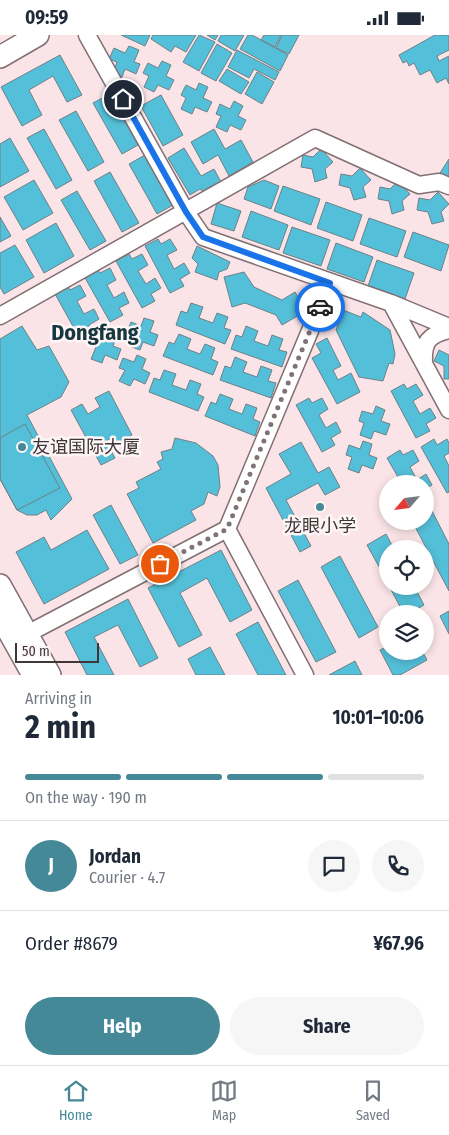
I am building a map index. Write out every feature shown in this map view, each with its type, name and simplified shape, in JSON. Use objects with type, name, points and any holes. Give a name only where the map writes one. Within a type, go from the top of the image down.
[{"type":"main road","points":[[0,57],[38,35]]},
{"type":"main road","points":[[0,585],[27,634],[37,675]]},
{"type":"main road","points":[[0,616],[37,675]]},
{"type":"street","points":[[87,35],[186,212],[203,237],[446,323],[423,347],[424,363]]},
{"type":"street","points":[[0,316],[315,138],[419,185],[439,182],[449,186]]},
{"type":"street","points":[[27,634],[227,529],[330,283]]},
{"type":"street","points":[[391,303],[449,409]]},
{"type":"street","points":[[227,529],[304,675]]},
{"type":"building","points":[[121,35],[150,35],[145,46]]},
{"type":"building","points":[[153,35],[196,35],[186,52],[175,46],[171,52],[151,39]]},
{"type":"building","points":[[199,35],[215,42],[199,71],[183,62]]},
{"type":"building","points":[[207,35],[218,35],[215,40]]},
{"type":"building","points":[[221,35],[244,35],[235,51],[218,41]]},
{"type":"building","points":[[248,35],[252,35],[288,55],[280,71],[240,49]]},
{"type":"building","points":[[264,35],[281,35],[275,47],[261,40]]},
{"type":"building","points":[[282,35],[299,35],[289,54],[276,48]]},
{"type":"building","points":[[435,35],[449,35],[449,50],[437,56],[439,61],[449,56],[449,84],[446,78],[437,83],[430,70],[420,75],[414,63],[409,66],[407,61],[403,63],[399,55]]},
{"type":"building","points":[[217,44],[232,53],[216,81],[201,73]]},
{"type":"building","points":[[129,46],[139,50],[134,62],[140,64],[136,74],[125,69],[122,77],[113,73],[117,62],[109,59],[114,48],[125,53]]},
{"type":"building","points":[[237,50],[279,72],[275,80],[254,69],[249,78],[228,67]]},
{"type":"building","points":[[60,55],[82,95],[67,102],[53,76],[29,90],[42,115],[22,126],[1,87]]},
{"type":"building","points":[[162,61],[171,65],[166,76],[174,80],[169,90],[158,85],[154,92],[144,87],[149,76],[143,73],[148,63],[158,68]]},
{"type":"building","points":[[227,69],[249,82],[241,94],[219,81]]},
{"type":"building","points":[[257,72],[274,82],[262,104],[245,94]]},
{"type":"building","points":[[199,83],[208,87],[203,98],[212,102],[207,112],[195,107],[192,114],[181,109],[186,98],[181,95],[186,85],[196,90]]},
{"type":"building","points":[[110,94],[138,145],[122,154],[93,103]]},
{"type":"building","points":[[161,95],[183,135],[163,146],[141,106]]},
{"type":"building","points":[[234,101],[243,106],[238,116],[246,120],[241,130],[230,125],[227,132],[216,127],[221,116],[216,114],[220,104],[230,109]]},
{"type":"building","points":[[76,111],[104,162],[88,171],[59,120]]},
{"type":"building","points":[[44,129],[72,180],[56,189],[27,138]]},
{"type":"building","points":[[214,129],[225,149],[241,140],[253,162],[229,176],[218,155],[203,164],[191,142]]},
{"type":"building","points":[[10,138],[29,171],[0,187],[0,144]]},
{"type":"building","points":[[184,148],[201,176],[214,169],[221,182],[204,192],[200,189],[190,195],[168,158]]},
{"type":"building","points":[[321,149],[333,162],[325,169],[327,178],[315,182],[312,169],[301,167],[303,155],[313,157]]},
{"type":"building","points":[[145,155],[173,205],[157,214],[129,164]]},
{"type":"building","points":[[449,159],[449,179],[440,173]]},
{"type":"building","points":[[360,168],[371,180],[363,187],[366,197],[354,200],[350,188],[339,185],[341,174],[352,176]]},
{"type":"building","points":[[110,172],[139,223],[122,232],[94,181]]},
{"type":"building","points":[[34,180],[53,213],[23,230],[4,197]]},
{"type":"building","points":[[264,180],[279,186],[271,209],[244,199],[248,187]]},
{"type":"building","points":[[398,181],[410,194],[402,201],[404,210],[392,214],[389,201],[378,199],[380,187],[390,189]]},
{"type":"building","points":[[283,186],[320,199],[311,225],[274,211]]},
{"type":"building","points":[[77,191],[106,241],[90,250],[61,200]]},
{"type":"building","points":[[438,192],[449,204],[441,212],[444,221],[432,224],[428,212],[417,210],[419,198],[430,200]]},
{"type":"building","points":[[326,202],[362,215],[353,241],[317,228]]},
{"type":"building","points":[[217,203],[241,211],[234,231],[211,224]]},
{"type":"building","points":[[251,211],[288,225],[279,250],[242,237]]},
{"type":"building","points":[[0,217],[11,236],[0,242]]},
{"type":"building","points":[[369,218],[406,231],[397,257],[360,244]]},
{"type":"building","points":[[56,223],[74,256],[44,273],[26,240]]},
{"type":"building","points":[[292,227],[330,240],[321,266],[283,253]]},
{"type":"building","points":[[413,232],[449,245],[441,271],[404,257]]},
{"type":"building","points":[[158,239],[161,244],[170,239],[177,250],[167,255],[174,269],[184,263],[190,273],[180,279],[184,286],[170,293],[145,246]]},
{"type":"building","points":[[336,243],[373,257],[364,282],[327,269]]},
{"type":"building","points":[[15,245],[34,277],[4,294],[0,287],[0,253]]},
{"type":"building","points":[[197,246],[230,262],[227,269],[219,272],[217,280],[195,272],[198,264],[192,258]]},
{"type":"building","points":[[129,254],[132,259],[142,254],[148,265],[138,271],[146,284],[155,278],[161,288],[151,294],[155,301],[142,308],[116,261]]},
{"type":"building","points":[[377,260],[414,273],[405,299],[368,286]]},
{"type":"building","points":[[97,268],[100,273],[110,268],[116,280],[107,285],[114,298],[124,292],[129,303],[119,308],[123,315],[110,322],[84,276]]},
{"type":"building","points":[[244,272],[254,287],[282,300],[295,292],[306,311],[282,325],[276,315],[245,303],[232,307],[224,277]]},
{"type":"building","points":[[67,285],[70,290],[80,285],[86,296],[77,301],[84,314],[94,309],[99,319],[89,325],[93,332],[80,339],[54,292]]},
{"type":"building","points":[[191,303],[203,307],[199,318],[213,323],[217,313],[228,317],[224,328],[231,330],[225,344],[176,325],[181,311],[187,313]]},
{"type":"building","points":[[343,310],[361,317],[363,312],[390,330],[395,354],[393,364],[389,363],[383,381],[359,377],[336,330]]},
{"type":"building","points":[[144,318],[154,321],[150,332],[158,335],[154,346],[143,342],[140,350],[129,346],[133,334],[127,332],[131,322],[141,326]]},
{"type":"building","name":"友谊国际大厦","points":[[22,326],[37,350],[49,346],[69,382],[61,397],[27,415],[72,499],[51,520],[46,510],[37,515],[27,515],[17,510],[0,479],[0,339]]},
{"type":"building","points":[[246,326],[258,331],[254,341],[268,346],[272,335],[283,339],[279,350],[287,352],[282,367],[231,349],[236,335],[242,337]]},
{"type":"building","points":[[108,331],[117,335],[113,346],[121,349],[117,360],[105,355],[102,363],[91,359],[96,347],[90,345],[94,335],[105,339]]},
{"type":"building","points":[[179,334],[191,339],[187,349],[200,354],[205,344],[215,348],[211,359],[218,362],[213,375],[163,356],[169,342],[174,344]]},
{"type":"building","points":[[327,338],[341,366],[333,370],[338,380],[351,373],[360,392],[337,404],[312,358],[321,353],[316,344]]},
{"type":"building","points":[[439,350],[449,355],[449,379],[444,379],[444,366],[434,361]]},
{"type":"building","points":[[137,355],[146,359],[142,369],[150,373],[145,384],[134,379],[130,386],[119,381],[125,370],[119,368],[123,358],[134,362]]},
{"type":"building","points":[[235,357],[247,362],[243,372],[257,377],[261,366],[272,370],[268,381],[276,383],[271,398],[220,380],[225,366],[231,368]]},
{"type":"building","points":[[164,370],[176,374],[172,385],[186,390],[190,380],[201,384],[197,394],[204,397],[198,411],[149,392],[154,378],[160,380]]},
{"type":"building","points":[[404,384],[407,389],[416,384],[423,395],[413,401],[420,414],[430,408],[436,418],[426,424],[430,431],[416,438],[391,391]]},
{"type":"building","points":[[109,391],[132,435],[117,443],[114,437],[106,441],[115,458],[101,465],[71,410],[82,404],[88,414],[100,407],[95,398]]},
{"type":"building","points":[[220,394],[233,399],[229,409],[242,414],[246,404],[257,408],[253,419],[260,422],[255,436],[205,416],[211,402],[216,404]]},
{"type":"building","points":[[309,398],[312,403],[322,398],[328,409],[319,415],[326,428],[336,422],[341,432],[331,438],[335,445],[322,452],[296,405]]},
{"type":"building","points":[[376,406],[385,410],[381,421],[390,424],[386,435],[374,431],[371,439],[360,435],[364,423],[359,421],[362,411],[373,414]]},
{"type":"building","name":"友谊国际大厦","points":[[25,424],[60,488],[17,510],[0,479],[0,438]]},
{"type":"building","points":[[175,438],[196,443],[213,456],[218,465],[220,487],[217,496],[208,492],[204,504],[191,511],[196,520],[153,543],[127,494],[139,488],[136,482],[161,469],[157,462],[163,459],[161,452],[172,449]]},
{"type":"building","points":[[434,439],[437,445],[447,439],[449,443],[449,453],[444,456],[449,466],[449,492],[447,493],[421,447]]},
{"type":"building","points":[[363,441],[372,444],[369,455],[377,458],[373,469],[362,465],[359,473],[348,469],[352,457],[346,455],[349,445],[360,449]]},
{"type":"building","points":[[301,442],[318,473],[329,467],[340,487],[325,495],[318,483],[286,500],[311,546],[300,552],[266,488],[291,474],[279,454]]},
{"type":"building","points":[[400,450],[403,455],[413,450],[419,461],[410,467],[414,475],[397,475],[387,458]]},
{"type":"building","points":[[111,505],[138,555],[120,564],[93,515]]},
{"type":"building","points":[[434,515],[449,544],[449,591],[434,563],[434,540],[422,540],[417,530],[434,530]]},
{"type":"building","points":[[87,530],[109,569],[44,604],[16,552],[44,537],[51,550]]},
{"type":"building","points":[[386,534],[389,540],[379,540],[379,567],[367,545]]},
{"type":"building","points":[[221,550],[252,610],[230,622],[207,578],[180,593],[202,635],[179,647],[148,588]]},
{"type":"building","points":[[340,556],[378,627],[359,638],[321,567]]},
{"type":"building","points":[[298,580],[336,652],[316,662],[278,591]]},
{"type":"building","points":[[394,595],[419,595],[424,605],[399,605]]},
{"type":"building","points":[[128,599],[158,658],[140,667],[118,625],[94,637],[114,675],[87,675],[65,632]]},
{"type":"building","points":[[449,611],[449,634],[440,616]]},
{"type":"building","points":[[258,622],[286,675],[258,675],[236,634]]},
{"type":"building","points":[[210,647],[225,675],[196,675],[188,659]]},
{"type":"building","points":[[385,660],[427,660],[400,675],[393,675]]},
{"type":"building","points":[[355,661],[362,675],[329,675]]},
{"type":"way so far","points":[[160,564],[227,529],[320,307]]},
{"type":"place","name":"友谊国际大厦","points":[[22,447]]},
{"type":"place","name":"龙眼小学","points":[[320,507]]},
{"type":"district","name":"Dongfang","points":[[95,332]]},
{"type":"route","points":[[123,99],[186,212],[203,237],[330,283],[320,307]]}]
